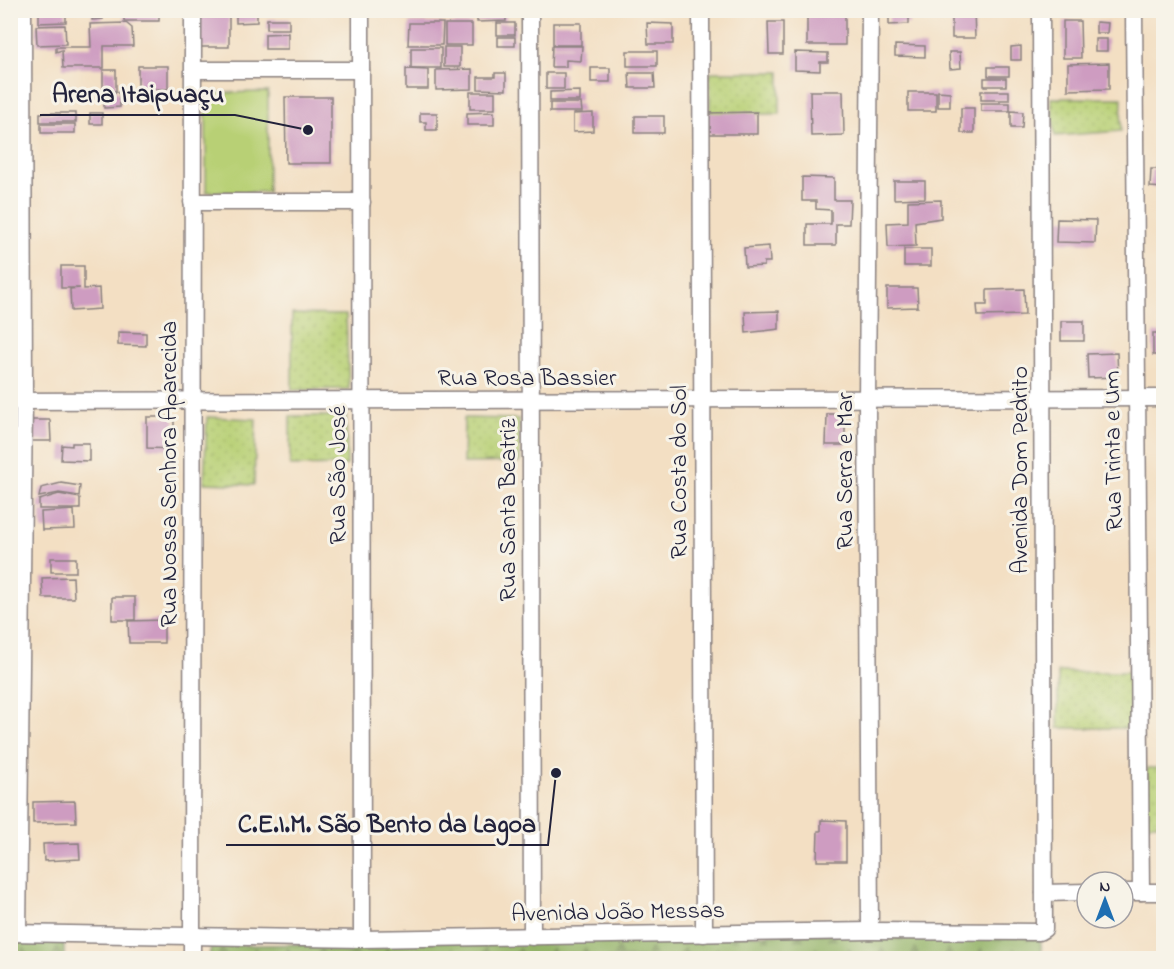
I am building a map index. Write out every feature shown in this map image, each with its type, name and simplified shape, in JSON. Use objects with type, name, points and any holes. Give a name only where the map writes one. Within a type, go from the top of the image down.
[{"type":"street","points":[[14,933],[17,401],[23,10]]},
{"type":"street","name":"Rua Nossa Senhora Aparecida","points":[[192,958],[193,10]]},
{"type":"street","name":"Rua São José","points":[[361,10],[362,939]]},
{"type":"street","name":"Rua Santa Beatriz","points":[[530,10],[532,937]]},
{"type":"street","name":"Rua Costa do Sol","points":[[701,10],[705,934]]},
{"type":"street","name":"Rua Serra e Mar","points":[[870,10],[867,401],[870,931]]},
{"type":"street","name":"Avenida Dom Pedrito","points":[[1041,10],[1044,929]]},
{"type":"street","name":"Rua Trinta e Um","points":[[1134,10],[1135,398],[1141,892]]},
{"type":"street","points":[[194,70],[361,70]]},
{"type":"street","points":[[192,202],[362,202]]},
{"type":"street","name":"Rua Rosa Bassier","points":[[17,401],[192,399],[867,401],[1164,398]]},
{"type":"street","points":[[1044,893],[1075,892]]},
{"type":"street","points":[[1135,892],[1164,892]]},
{"type":"street","name":"Avenida João Messas","points":[[14,933],[362,939],[870,931],[1039,932],[1044,929]]},
{"type":"green space","points":[[710,72],[780,72],[780,114],[710,114]]},
{"type":"green space","points":[[268,92],[268,192],[206,192],[206,93]]},
{"type":"green space","points":[[1051,98],[1122,98],[1121,131],[1055,136]]},
{"type":"green space","points":[[292,314],[346,315],[349,389],[292,390]]},
{"type":"green space","points":[[290,416],[346,416],[347,465],[290,466]]},
{"type":"green space","points":[[207,417],[256,419],[254,485],[204,483]]},
{"type":"green space","points":[[464,418],[519,419],[520,462],[463,463]]},
{"type":"green space","points":[[1058,672],[1130,672],[1130,728],[1058,728]]},
{"type":"green space","points":[[1147,768],[1163,768],[1163,824],[1147,824]]},
{"type":"green space","points":[[1044,929],[1039,932],[1043,958],[209,958],[211,946]]},
{"type":"green space","points":[[64,938],[64,958],[13,958],[15,939]]},
{"type":"building","points":[[39,10],[66,10],[66,22],[39,23]]},
{"type":"building","points":[[93,10],[102,10],[103,19],[92,20]]},
{"type":"building","points":[[124,10],[159,10],[159,21],[124,21]]},
{"type":"building","points":[[236,10],[257,10],[257,22],[236,23]]},
{"type":"building","points":[[442,10],[499,10],[499,13],[442,13]]},
{"type":"building","points":[[765,10],[782,10],[782,16],[765,16]]},
{"type":"building","points":[[807,10],[845,10],[845,45],[807,45]]},
{"type":"building","points":[[952,10],[974,10],[975,38],[952,38]]},
{"type":"building","points":[[1064,10],[1098,10],[1098,15],[1064,16]]},
{"type":"building","points":[[909,13],[909,24],[889,25],[889,14]]},
{"type":"building","points":[[477,14],[506,14],[506,21],[477,22]]},
{"type":"building","points":[[199,15],[229,15],[229,47],[199,47]]},
{"type":"building","points":[[267,19],[289,19],[289,29],[267,29]]},
{"type":"building","points":[[1063,21],[1080,21],[1081,58],[1063,58]]},
{"type":"building","points":[[768,22],[783,22],[783,54],[769,54]]},
{"type":"building","points":[[1096,22],[1108,23],[1107,33],[1096,33]]},
{"type":"building","points":[[126,23],[132,28],[133,46],[104,46],[104,68],[63,68],[62,50],[56,52],[56,47],[91,47],[90,24]]},
{"type":"building","points":[[409,23],[443,23],[442,45],[408,45]]},
{"type":"building","points":[[497,23],[515,23],[515,35],[497,35]]},
{"type":"building","points":[[553,23],[581,23],[581,45],[553,45]]},
{"type":"building","points":[[647,23],[673,24],[673,44],[648,44]]},
{"type":"building","points":[[445,24],[472,24],[472,45],[445,45]]},
{"type":"building","points":[[65,25],[66,44],[37,45],[36,26]]},
{"type":"building","points":[[288,33],[288,49],[265,49],[265,34]]},
{"type":"building","points":[[498,37],[515,37],[515,46],[498,46]]},
{"type":"building","points":[[1095,39],[1107,39],[1107,51],[1095,51]]},
{"type":"building","points":[[895,45],[925,46],[925,57],[895,56]]},
{"type":"building","points":[[552,46],[582,46],[581,61],[566,60],[566,67],[551,67]]},
{"type":"building","points":[[1021,46],[1021,60],[1011,60],[1011,47]]},
{"type":"building","points":[[444,47],[460,47],[460,67],[444,67]]},
{"type":"building","points":[[411,48],[441,48],[441,68],[411,68]]},
{"type":"building","points":[[627,51],[657,51],[657,66],[627,66]]},
{"type":"building","points":[[795,52],[828,53],[828,62],[820,62],[820,71],[795,70]]},
{"type":"building","points":[[949,52],[960,52],[961,68],[950,69]]},
{"type":"building","points":[[1109,63],[1109,89],[1068,90],[1068,64]]},
{"type":"building","points":[[138,66],[168,66],[168,89],[138,89]]},
{"type":"building","points":[[988,67],[1009,67],[1009,76],[988,76]]},
{"type":"building","points":[[591,68],[610,68],[610,82],[591,82]]},
{"type":"building","points":[[406,69],[428,70],[428,89],[406,89]]},
{"type":"building","points":[[472,69],[472,89],[436,90],[436,70]]},
{"type":"building","points":[[103,70],[116,70],[116,91],[103,91]]},
{"type":"building","points":[[495,73],[506,73],[506,90],[478,89],[478,77],[495,77]]},
{"type":"building","points":[[546,73],[564,73],[564,89],[546,89]]},
{"type":"building","points":[[629,73],[654,73],[655,88],[630,88]]},
{"type":"building","points":[[984,78],[1006,78],[1006,86],[984,86]]},
{"type":"building","points":[[580,91],[580,101],[550,101],[550,92]]},
{"type":"building","points":[[810,91],[843,91],[844,135],[811,136]]},
{"type":"building","points":[[938,91],[950,92],[950,107],[938,107]]},
{"type":"building","points":[[981,91],[1009,91],[1009,100],[981,100]]},
{"type":"building","points":[[104,92],[119,92],[120,107],[104,108]]},
{"type":"building","points":[[470,92],[495,92],[495,109],[470,109]]},
{"type":"building","points":[[908,92],[936,92],[936,111],[908,111]]},
{"type":"building","points":[[285,97],[331,97],[331,163],[286,163]]},
{"type":"building","points":[[550,103],[581,103],[582,112],[550,112]]},
{"type":"building","points":[[981,103],[1010,103],[1010,111],[981,111]]},
{"type":"building","points":[[961,108],[974,108],[974,133],[961,133]]},
{"type":"building","points":[[1011,111],[1023,112],[1022,128],[1011,128]]},
{"type":"building","points":[[494,112],[494,125],[467,125],[467,113]]},
{"type":"building","points":[[757,112],[757,134],[707,134],[707,113]]},
{"type":"building","points":[[40,113],[76,113],[76,122],[40,122]]},
{"type":"building","points":[[90,113],[102,113],[102,124],[90,124]]},
{"type":"building","points":[[420,113],[437,113],[437,130],[426,130],[426,122],[420,122]]},
{"type":"building","points":[[593,113],[593,131],[573,132],[573,114]]},
{"type":"building","points":[[635,116],[664,116],[664,133],[635,133]]},
{"type":"building","points":[[41,124],[75,124],[75,133],[41,133]]},
{"type":"building","points":[[1151,169],[1164,169],[1164,188],[1150,187]]},
{"type":"building","points":[[802,177],[834,178],[834,200],[850,200],[849,224],[836,224],[836,245],[807,245],[807,224],[831,224],[831,210],[816,209],[816,201],[802,201]]},
{"type":"building","points":[[894,181],[925,181],[925,198],[894,199]]},
{"type":"building","points":[[941,200],[941,218],[915,222],[916,246],[888,247],[887,223],[908,222],[908,201]]},
{"type":"building","points":[[1057,219],[1096,220],[1095,243],[1056,242]]},
{"type":"building","points":[[769,246],[770,262],[764,262],[764,266],[745,267],[744,248]]},
{"type":"building","points":[[904,249],[931,249],[931,266],[904,266]]},
{"type":"building","points":[[61,266],[84,266],[84,289],[99,288],[100,309],[71,311],[70,289],[80,288],[61,288]]},
{"type":"building","points":[[887,288],[917,288],[918,307],[887,308]]},
{"type":"building","points":[[1024,289],[1025,315],[978,316],[977,305],[987,305],[987,290]]},
{"type":"building","points":[[779,311],[779,329],[746,333],[745,312]]},
{"type":"building","points":[[1061,321],[1084,321],[1084,341],[1061,341]]},
{"type":"building","points":[[118,332],[146,333],[146,346],[118,345]]},
{"type":"building","points":[[1153,333],[1164,333],[1164,355],[1153,355]]},
{"type":"building","points":[[1117,353],[1118,377],[1088,378],[1087,354]]},
{"type":"building","points":[[827,414],[845,414],[845,445],[826,445]]},
{"type":"building","points":[[147,417],[174,417],[174,449],[147,448]]},
{"type":"building","points":[[29,420],[50,420],[51,441],[30,441]]},
{"type":"building","points":[[72,443],[89,443],[89,461],[61,460],[62,445],[72,446]]},
{"type":"building","points":[[61,483],[80,486],[79,496],[59,493],[39,497],[41,488]]},
{"type":"building","points":[[59,494],[80,498],[80,509],[39,509],[39,500]]},
{"type":"building","points":[[74,510],[75,529],[42,530],[41,512]]},
{"type":"building","points":[[51,558],[76,558],[76,572],[51,572]]},
{"type":"building","points":[[73,577],[74,598],[43,598],[42,578]]},
{"type":"building","points":[[112,597],[135,597],[135,620],[112,620]]},
{"type":"building","points":[[164,620],[164,643],[129,643],[128,621]]},
{"type":"building","points":[[75,801],[76,822],[33,823],[33,802]]},
{"type":"building","points":[[821,820],[846,821],[846,861],[817,861],[818,831],[821,831]]},
{"type":"building","points":[[79,843],[80,859],[44,861],[43,844]]},
{"type":"place","name":"Arena Itaipuaçu","points":[[308,130]]},
{"type":"place","name":"C.E.I.M. São Bento da Lagoa","points":[[556,773]]}]
